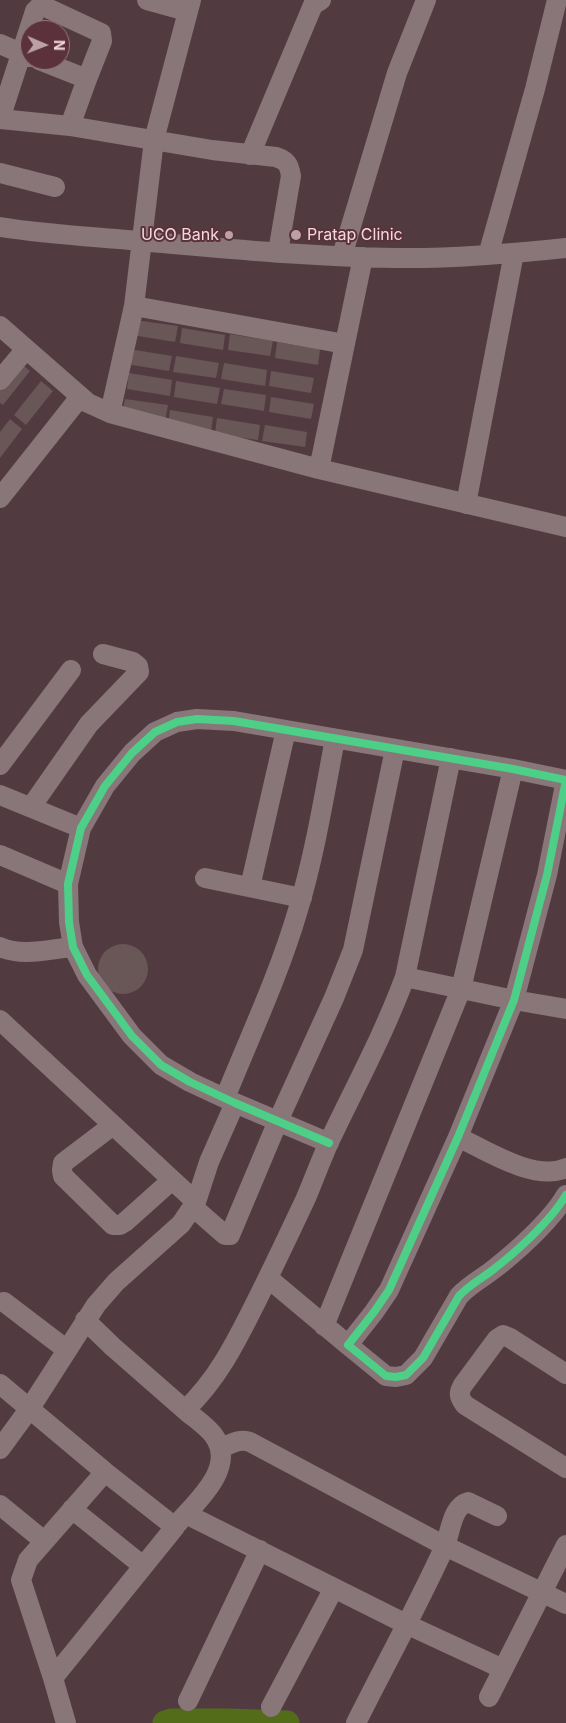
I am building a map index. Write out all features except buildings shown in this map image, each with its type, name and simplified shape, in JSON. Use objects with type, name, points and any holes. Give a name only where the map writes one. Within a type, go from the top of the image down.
[{"type":"street","points":[[110,413],[134,306],[140,241],[154,140],[189,6],[147,0]]},
{"type":"street","points":[[250,155],[313,5],[321,0]]},
{"type":"street","points":[[342,256],[397,72],[426,0]]},
{"type":"street","points":[[488,254],[535,88],[557,0]]},
{"type":"street","points":[[34,20],[35,11],[40,6],[43,6],[101,33],[102,41],[70,126]]},
{"type":"street","points":[[0,44],[20,53]]},
{"type":"street","points":[[24,70],[0,119],[70,126],[250,155],[276,157],[285,160],[289,165],[291,176],[278,252]]},
{"type":"street","points":[[64,70],[87,79]]},
{"type":"street","points":[[0,173],[55,187]]},
{"type":"street","points":[[0,227],[140,241],[362,257],[398,258],[514,253],[566,248]]},
{"type":"street","points":[[466,504],[514,253]]},
{"type":"street","points":[[319,469],[362,257]]},
{"type":"street","points":[[134,306],[344,344]]},
{"type":"street","points":[[0,326],[80,396],[93,406],[110,413],[319,469],[566,527]]},
{"type":"street","points":[[0,380],[26,349]]},
{"type":"street","points":[[0,498],[80,396]]},
{"type":"street","points":[[31,807],[89,724],[139,672],[138,666],[133,662],[103,654]]},
{"type":"street","points":[[0,766],[71,670]]},
{"type":"street","points":[[329,1143],[230,1101],[161,1065],[132,1036],[87,975],[73,947],[69,922],[68,884],[81,828],[106,786],[132,753],[156,732],[177,722],[197,719],[234,721],[513,769],[566,780],[547,875],[514,1000],[458,1137],[389,1290],[348,1345]]},
{"type":"street","points":[[250,887],[286,730]]},
{"type":"street","points":[[0,1449],[30,1408],[96,1305],[116,1282],[181,1224],[195,1204],[302,898],[315,844],[335,739]]},
{"type":"street","points":[[0,1020],[172,1180],[225,1235],[230,1235],[278,1121],[334,998],[353,950],[395,749]]},
{"type":"street","points":[[185,1410],[201,1394],[232,1350],[268,1278],[329,1143],[393,1010],[405,977],[451,758]]},
{"type":"street","points":[[324,1326],[461,989],[513,769]]},
{"type":"street","points":[[0,795],[81,828]]},
{"type":"street","points":[[0,855],[68,884]]},
{"type":"street","points":[[205,878],[302,898]]},
{"type":"street","points":[[0,947],[21,952],[73,947]]},
{"type":"street","points":[[405,977],[566,1009]]},
{"type":"street","points":[[113,1125],[63,1163],[62,1170],[64,1176],[113,1225],[120,1225],[125,1222],[172,1180]]},
{"type":"street","points":[[458,1137],[532,1171],[559,1171],[566,1168]]},
{"type":"street","points":[[268,1278],[386,1376],[406,1375],[423,1358],[465,1289],[490,1272],[511,1254],[545,1221],[565,1198]]},
{"type":"street","points":[[4,1302],[66,1350]]},
{"type":"street","points":[[53,1678],[214,1481],[221,1464],[221,1448],[213,1434],[113,1347],[85,1320]]},
{"type":"street","points":[[566,1374],[510,1338],[503,1336],[497,1339],[459,1392],[460,1398],[465,1405],[566,1468]]},
{"type":"street","points":[[0,1384],[105,1472],[181,1520],[260,1550],[406,1624],[503,1669]]},
{"type":"street","points":[[221,1448],[238,1441],[250,1442],[445,1546],[566,1604]]},
{"type":"street","points":[[66,1723],[21,1580],[28,1560],[105,1472]]},
{"type":"street","points":[[356,1723],[445,1546],[456,1511],[461,1504],[468,1502],[497,1516]]},
{"type":"street","points":[[0,1505],[44,1541]]},
{"type":"street","points":[[72,1509],[143,1566]]},
{"type":"street","points":[[489,1697],[566,1545]]},
{"type":"street","points":[[188,1701],[260,1550]]},
{"type":"street","points":[[271,1707],[334,1588]]},
{"type":"waterway","points":[[165,1723],[171,1721],[287,1723]]},
{"type":"cycle path","points":[[329,1143],[235,1103],[190,1082],[161,1065],[132,1036],[87,975],[73,947],[69,922],[68,884],[81,828],[105,786],[132,753],[155,732],[177,722],[197,719],[234,721],[513,769],[566,780]]},
{"type":"cycle path","points":[[566,780],[547,875],[514,1000],[458,1137],[389,1290],[348,1345],[386,1376],[406,1375],[423,1358],[459,1296],[521,1247],[551,1215],[566,1195]]},
{"type":"place","name":"UCO Bank","points":[[229,235]]},
{"type":"place","name":"Pratap Clinic","points":[[296,235]]}]
